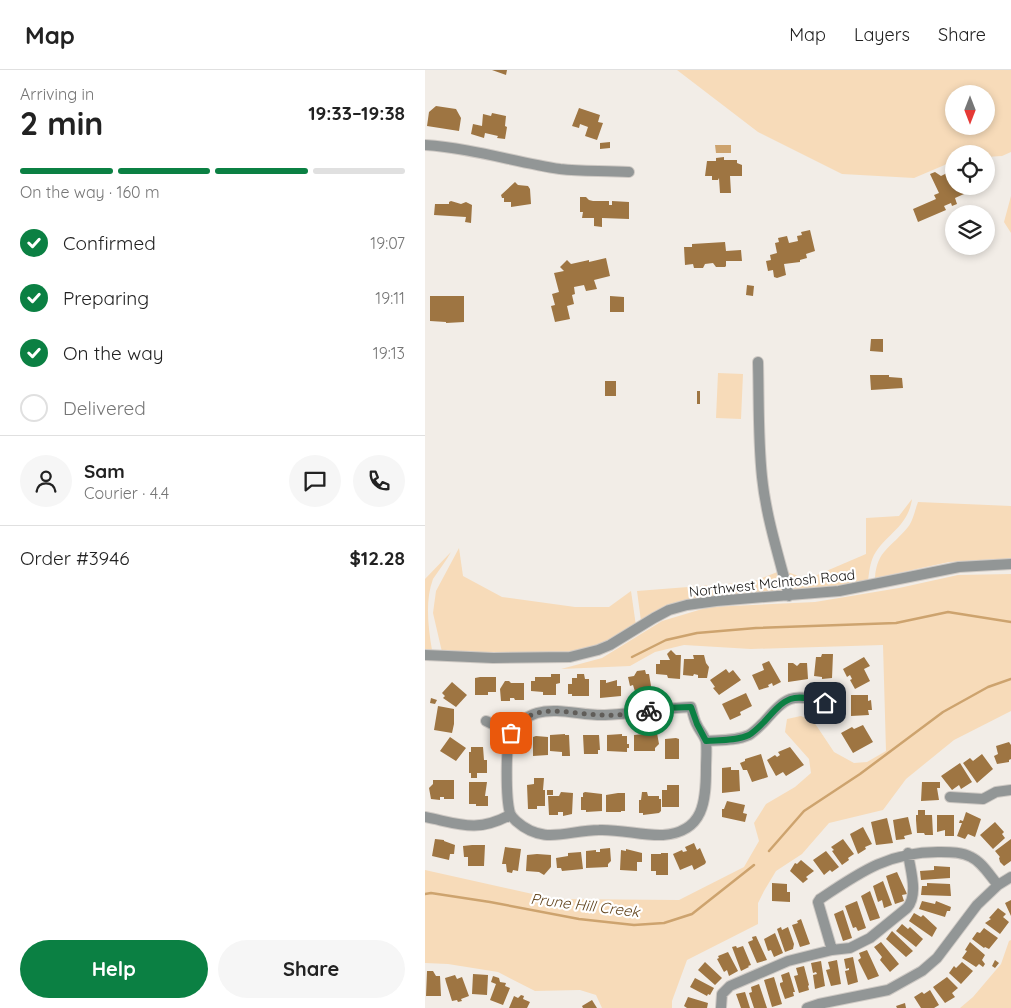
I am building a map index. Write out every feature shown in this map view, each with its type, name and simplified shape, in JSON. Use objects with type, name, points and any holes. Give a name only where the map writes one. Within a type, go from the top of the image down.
[{"type":"street","points":[[425,145],[469,150],[563,169],[629,172]]},
{"type":"street","points":[[758,362],[759,444],[762,477],[768,513],[789,596]]},
{"type":"street","name":"Northwest McIntosh Road","points":[[425,655],[512,658],[570,657],[610,645],[669,610],[687,605],[839,591],[872,586],[959,567],[1011,564]]},
{"type":"street","points":[[706,741],[732,739],[750,734],[780,703],[793,698],[808,697],[825,703]]},
{"type":"street","points":[[691,707],[706,741],[705,796],[702,810],[687,828],[677,832],[651,835],[631,831],[597,830],[549,836],[539,834],[527,828],[510,815],[507,797],[508,745],[511,733],[521,721],[535,714],[547,711],[602,715],[625,714],[663,708],[691,707]]},
{"type":"street","points":[[486,720],[511,733]]},
{"type":"street","points":[[950,796],[983,799],[996,792],[1011,790]]},
{"type":"street","points":[[425,817],[467,826],[483,826],[495,823],[510,815]]},
{"type":"street","points":[[832,950],[818,906],[821,899],[863,870],[884,861],[908,853],[950,852],[972,857],[980,863],[998,885]]},
{"type":"street","points":[[721,1008],[722,994],[730,986],[788,961],[832,950],[850,948],[870,938],[911,904],[913,892],[908,853]]},
{"type":"street","points":[[807,1008],[888,990],[922,971],[937,958],[977,905],[998,885],[1011,877]]},
{"type":"shaded area","points":[[677,70],[1011,70],[1011,152],[995,156],[995,145],[945,145],[945,165],[914,178],[842,174],[758,132]]},
{"type":"shaded area","points":[[715,145],[731,145],[731,153],[716,153]]},
{"type":"shaded area","points":[[1011,196],[1011,233],[1004,222]]},
{"type":"shaded area","points":[[718,373],[743,374],[741,419],[716,418]]},
{"type":"shaded area","points":[[912,499],[906,517],[874,555],[868,582],[790,593],[785,571],[801,577],[817,575],[866,554],[866,518],[899,516]]},
{"type":"shaded area","points":[[918,502],[1011,506],[1011,560],[949,562],[875,578],[876,569],[882,555],[910,525]]},
{"type":"shaded area","points":[[459,548],[463,576],[502,597],[575,607],[609,607],[631,591],[636,626],[618,637],[582,652],[554,654],[442,652],[433,613],[436,591]]},
{"type":"shaded area","points":[[451,552],[433,579],[430,587],[428,614],[432,650],[425,649],[425,579]]},
{"type":"shaded area","points":[[780,571],[786,593],[719,595],[676,602],[641,621],[637,591],[752,582]]},
{"type":"shaded area","points":[[1011,574],[1011,711],[954,740],[906,779],[883,810],[829,823],[802,854],[776,871],[758,903],[758,924],[687,960],[672,1001],[672,1008],[602,1008],[596,995],[580,990],[535,991],[498,972],[448,964],[425,963],[425,870],[555,899],[679,900],[744,867],[759,841],[754,823],[766,804],[795,787],[811,773],[809,759],[785,732],[787,719],[801,716],[814,722],[834,752],[854,763],[867,762],[886,751],[883,645],[751,649],[684,645],[655,652],[630,666],[561,669],[602,658],[662,621],[709,607],[815,602],[899,588],[958,575]]},
{"type":"shaded area","points":[[1011,940],[1011,1008],[960,1008],[973,997],[1001,964]]},
{"type":"building","points":[[492,70],[507,70],[506,75]]},
{"type":"building","points":[[436,106],[456,109],[461,118],[459,131],[427,126],[429,112]]},
{"type":"building","points":[[579,108],[600,115],[598,122],[603,123],[597,140],[585,136],[588,127],[580,124],[579,128],[572,126]]},
{"type":"building","points":[[492,113],[506,116],[505,139],[485,133],[484,138],[471,134],[473,124],[482,126],[483,114],[491,116]]},
{"type":"building","points":[[610,142],[610,148],[600,149],[600,143]]},
{"type":"building","points":[[724,157],[724,160],[737,160],[737,163],[742,165],[742,176],[730,176],[731,193],[720,193],[719,178],[718,180],[712,180],[712,176],[705,176],[707,161],[716,161],[716,158]]},
{"type":"building","points":[[935,172],[941,176],[945,174],[945,195],[962,195],[955,198],[957,204],[945,205],[945,210],[918,222],[913,209],[936,199],[934,195],[939,193],[930,174]]},
{"type":"building","points":[[515,182],[518,185],[528,186],[531,204],[511,207],[511,202],[504,202],[504,198],[501,195]]},
{"type":"building","points":[[580,197],[586,197],[593,201],[609,201],[609,205],[612,205],[612,201],[629,202],[629,219],[602,218],[602,227],[594,226],[594,218],[582,218],[583,212],[580,212]]},
{"type":"building","points":[[451,201],[461,204],[466,202],[472,205],[471,223],[465,222],[466,217],[434,215],[435,204],[449,204]]},
{"type":"building","points":[[810,230],[815,251],[806,254],[807,258],[800,260],[800,262],[784,264],[786,275],[774,277],[773,270],[768,271],[766,261],[771,260],[770,255],[777,253],[775,243],[779,242],[778,238],[787,236],[789,243],[798,241],[797,236],[802,235],[801,232]]},
{"type":"building","points":[[725,242],[726,251],[741,250],[742,261],[726,261],[725,267],[716,267],[713,263],[705,264],[703,268],[694,268],[693,264],[685,265],[684,247],[692,247],[692,244]]},
{"type":"building","points":[[606,258],[610,276],[594,280],[597,289],[586,291],[584,285],[574,287],[575,294],[572,295],[574,304],[567,306],[570,319],[555,322],[551,306],[555,305],[552,294],[559,292],[554,273],[564,271],[560,267],[567,260],[571,264]]},
{"type":"building","points":[[747,285],[754,286],[753,296],[746,295]]},
{"type":"building","points":[[430,296],[464,296],[464,322],[446,323],[430,321]]},
{"type":"building","points":[[610,296],[624,297],[624,312],[610,312]]},
{"type":"building","points":[[871,339],[883,339],[883,352],[870,351]]},
{"type":"building","points":[[870,375],[889,375],[889,377],[902,378],[903,388],[871,390]]},
{"type":"building","points":[[605,381],[616,381],[616,396],[605,396]]},
{"type":"building","points":[[697,391],[700,391],[700,404],[697,404]]},
{"type":"building","points":[[671,650],[676,655],[681,655],[680,679],[656,674],[656,664],[660,664],[660,660],[670,660],[667,654]]},
{"type":"building","points":[[822,654],[833,654],[832,678],[822,679],[822,677],[814,676],[816,657],[821,657]]},
{"type":"building","points":[[693,655],[704,655],[709,667],[707,678],[698,678],[698,675],[694,674],[693,676],[683,675],[684,659],[694,659]]},
{"type":"building","points":[[864,657],[870,666],[864,669],[870,681],[855,689],[850,680],[852,679],[850,675],[847,677],[843,669]]},
{"type":"building","points":[[769,661],[781,682],[773,686],[772,683],[768,685],[769,687],[759,690],[752,675],[764,670],[762,664]]},
{"type":"building","points":[[788,663],[793,663],[797,666],[800,663],[807,663],[808,679],[788,682]]},
{"type":"building","points":[[726,669],[729,673],[733,670],[741,680],[719,695],[713,688],[715,687],[710,680]]},
{"type":"building","points":[[645,670],[646,674],[649,674],[652,692],[646,693],[644,691],[645,694],[636,695],[633,685],[630,686],[628,677],[634,676],[637,671]]},
{"type":"building","points":[[551,674],[560,674],[560,683],[556,684],[556,695],[543,695],[543,692],[531,691],[531,681],[535,681],[535,677],[551,677]]},
{"type":"building","points":[[577,674],[584,674],[585,679],[589,679],[589,696],[572,696],[572,694],[568,694],[568,684],[572,684],[572,678],[577,678]]},
{"type":"building","points":[[496,677],[496,692],[488,692],[488,695],[475,695],[475,678]]},
{"type":"building","points":[[600,680],[606,680],[606,683],[617,680],[617,686],[621,686],[621,696],[600,698]]},
{"type":"building","points":[[505,681],[524,683],[524,700],[510,698],[510,701],[501,701],[500,689]]},
{"type":"building","points":[[452,682],[467,695],[456,707],[443,698],[445,696],[442,693]]},
{"type":"building","points":[[746,693],[752,706],[740,712],[741,715],[730,720],[722,704]]},
{"type":"building","points":[[851,695],[868,695],[868,701],[871,700],[872,710],[868,710],[869,715],[851,716]]},
{"type":"building","points":[[431,698],[437,700],[435,704],[430,703]]},
{"type":"building","points":[[438,706],[454,709],[452,733],[434,730]]},
{"type":"building","points":[[863,725],[873,742],[853,753],[841,733],[852,727],[854,729]]},
{"type":"building","points":[[644,732],[657,733],[659,744],[655,751],[634,751],[634,735],[644,734]]},
{"type":"building","points":[[622,734],[622,736],[627,736],[629,748],[627,748],[627,752],[607,751],[607,735]]},
{"type":"building","points":[[550,735],[569,735],[570,756],[562,756],[562,752],[550,751]]},
{"type":"building","points":[[583,735],[599,735],[600,750],[598,750],[598,754],[584,754]]},
{"type":"building","points":[[450,737],[466,748],[456,761],[440,751]]},
{"type":"building","points":[[533,737],[548,737],[548,755],[533,756]]},
{"type":"building","points":[[665,739],[679,739],[679,759],[665,759]]},
{"type":"building","points":[[1009,742],[1011,745],[1011,759],[1009,762],[997,764],[994,756],[998,754],[996,746]]},
{"type":"building","points":[[471,747],[483,747],[484,760],[487,760],[487,773],[477,773],[477,778],[471,778],[471,773],[469,773],[469,752],[471,752]]},
{"type":"building","points":[[790,747],[804,765],[786,776],[783,772],[776,776],[767,760],[775,755],[777,757],[780,755],[778,752]]},
{"type":"building","points":[[761,754],[768,777],[752,782],[747,770],[743,770],[740,763],[745,761],[745,759]]},
{"type":"building","points":[[982,754],[993,769],[977,783],[963,763],[970,758],[973,761]]},
{"type":"building","points":[[960,763],[972,782],[961,789],[959,785],[952,790],[941,776]]},
{"type":"building","points":[[731,767],[731,770],[739,770],[740,791],[722,793],[722,768]]},
{"type":"building","points":[[534,778],[544,778],[545,806],[537,806],[537,809],[528,809],[527,785],[534,784]]},
{"type":"building","points":[[433,780],[454,780],[454,799],[440,797],[440,800],[431,799],[429,788],[433,784]]},
{"type":"building","points":[[469,782],[487,782],[485,796],[488,796],[488,806],[469,804]]},
{"type":"building","points":[[922,782],[940,782],[940,788],[937,788],[939,800],[921,801]]},
{"type":"building","points":[[667,785],[679,785],[679,807],[662,807],[662,790],[667,790]]},
{"type":"building","points":[[547,790],[553,790],[553,795],[547,795]]},
{"type":"building","points":[[561,792],[573,793],[572,814],[563,816],[563,812],[558,812],[558,815],[549,815],[548,796],[559,796]]},
{"type":"building","points":[[585,792],[602,794],[602,811],[586,812],[586,810],[581,810],[581,797],[583,797]]},
{"type":"building","points":[[642,792],[647,792],[648,796],[659,796],[659,799],[661,799],[661,811],[659,813],[643,815],[643,813],[639,813],[639,800],[641,800]]},
{"type":"building","points":[[625,793],[625,811],[606,812],[606,795]]},
{"type":"building","points":[[727,801],[745,805],[743,813],[747,814],[745,822],[722,817],[722,809],[724,809]]},
{"type":"building","points":[[918,810],[925,810],[925,815],[932,815],[933,835],[917,833],[916,815],[918,815]]},
{"type":"building","points":[[966,812],[981,819],[975,837],[968,834],[965,839],[957,836],[962,823],[959,823],[960,820],[963,821]]},
{"type":"building","points":[[937,815],[954,815],[954,836],[945,836],[945,830],[937,832]]},
{"type":"building","points":[[908,817],[912,834],[904,836],[905,839],[896,840],[893,820]]},
{"type":"building","points":[[887,818],[893,843],[876,845],[871,822]]},
{"type":"building","points":[[995,822],[1004,832],[1002,834],[1005,838],[993,849],[980,835]]},
{"type":"building","points":[[863,827],[872,844],[865,847],[866,849],[858,854],[850,834]]},
{"type":"building","points":[[435,839],[444,840],[455,845],[454,854],[450,854],[449,860],[432,856]]},
{"type":"building","points":[[843,839],[854,854],[842,865],[831,847]]},
{"type":"building","points":[[1011,839],[1011,861],[1004,866],[995,851]]},
{"type":"building","points":[[694,843],[697,850],[700,848],[706,862],[705,864],[694,870],[692,865],[680,870],[673,854],[682,850],[683,852],[687,851],[685,847]]},
{"type":"building","points":[[485,845],[484,866],[468,866],[468,857],[464,857],[463,846]]},
{"type":"building","points":[[505,847],[521,849],[518,871],[507,872],[506,864],[502,864]]},
{"type":"building","points":[[610,848],[611,861],[608,867],[586,868],[586,851],[596,850],[596,852],[600,852],[600,849]]},
{"type":"building","points":[[626,849],[642,853],[642,862],[637,862],[637,871],[620,870],[621,850],[626,851]]},
{"type":"building","points":[[826,851],[839,867],[832,872],[830,870],[824,875],[813,860]]},
{"type":"building","points":[[581,852],[583,869],[562,871],[561,868],[557,868],[556,858],[568,856],[568,853]]},
{"type":"building","points":[[668,853],[668,875],[656,875],[656,871],[651,871],[651,854]]},
{"type":"building","points":[[527,855],[551,855],[551,867],[544,875],[539,872],[526,871]]},
{"type":"building","points":[[801,860],[814,871],[806,877],[808,879],[803,883],[790,871],[795,863],[797,864]]},
{"type":"building","points":[[934,866],[950,867],[950,878],[921,880],[920,871],[934,870]]},
{"type":"building","points":[[897,872],[907,894],[902,895],[904,901],[895,904],[886,876]]},
{"type":"building","points":[[883,881],[892,905],[884,908],[882,900],[878,902],[873,886]]},
{"type":"building","points":[[772,883],[787,884],[787,892],[790,892],[790,902],[772,901]]},
{"type":"building","points":[[927,883],[950,884],[951,896],[921,895],[922,886],[927,886]]},
{"type":"building","points":[[870,891],[880,918],[870,921],[861,896]]},
{"type":"building","points":[[1011,900],[1011,916],[1005,903]]},
{"type":"building","points":[[857,901],[866,928],[858,931],[856,927],[853,928],[845,906]]},
{"type":"building","points":[[922,901],[935,904],[936,901],[951,907],[950,911],[947,911],[945,917],[919,909]]},
{"type":"building","points":[[998,908],[1006,914],[1003,917],[1009,922],[1000,934],[985,923],[991,919],[989,918]]},
{"type":"building","points":[[843,910],[852,938],[843,941],[834,914]]},
{"type":"building","points":[[914,913],[921,917],[923,915],[937,928],[932,937],[909,921]]},
{"type":"building","points":[[801,919],[810,944],[800,947],[792,925],[798,923],[797,921]]},
{"type":"building","points":[[902,924],[908,929],[910,927],[923,939],[916,947],[896,931]]},
{"type":"building","points":[[781,927],[782,930],[788,927],[794,944],[793,949],[785,952],[777,929]]},
{"type":"building","points":[[984,928],[998,938],[989,949],[984,948],[972,939],[977,932],[980,933]]},
{"type":"building","points":[[892,931],[913,951],[906,957],[886,939]]},
{"type":"building","points":[[775,933],[783,953],[774,957],[771,950],[768,951],[764,939]]},
{"type":"building","points":[[756,936],[767,960],[757,963],[748,942],[753,940],[752,937]]},
{"type":"building","points":[[881,942],[899,964],[890,972],[880,960],[882,957],[874,947]]},
{"type":"building","points":[[970,942],[985,955],[982,960],[985,964],[983,967],[979,964],[976,967],[962,958]]},
{"type":"building","points":[[736,946],[737,948],[743,946],[751,965],[741,971],[732,947]]},
{"type":"building","points":[[867,950],[879,976],[868,980],[858,960],[861,958],[859,953]]},
{"type":"building","points":[[728,952],[738,971],[729,976],[727,970],[724,972],[717,959],[719,958],[718,956]]},
{"type":"building","points":[[853,957],[858,982],[848,985],[845,971],[849,970],[849,968],[846,969],[844,959]]},
{"type":"building","points":[[837,960],[841,984],[831,986],[826,970],[830,969],[828,962]]},
{"type":"building","points":[[995,960],[999,963],[995,968],[992,966]]},
{"type":"building","points":[[821,961],[825,986],[815,989],[813,975],[817,974],[816,972],[813,973],[811,963]]},
{"type":"building","points":[[705,962],[722,978],[715,985],[698,970]]},
{"type":"building","points":[[962,962],[973,971],[961,984],[949,973],[954,966],[956,968]]},
{"type":"building","points":[[804,966],[809,990],[799,993],[794,976],[798,975],[796,968]]},
{"type":"building","points":[[427,971],[433,971],[436,976],[440,976],[441,996],[426,996]]},
{"type":"building","points":[[789,972],[795,992],[793,992],[794,996],[785,999],[780,985],[783,982],[781,975]]},
{"type":"building","points":[[473,974],[488,975],[487,995],[472,994]]},
{"type":"building","points":[[455,975],[457,979],[462,977],[469,996],[458,1002],[457,1000],[452,1001],[445,978]]},
{"type":"building","points":[[493,976],[499,978],[500,982],[506,983],[505,986],[510,988],[503,1005],[490,1000],[496,984],[491,982]]},
{"type":"building","points":[[774,977],[782,1004],[772,1007],[764,980]]},
{"type":"building","points":[[947,977],[958,988],[952,993],[955,997],[945,1003],[933,987]]},
{"type":"building","points":[[695,978],[714,988],[710,995],[708,994],[707,996],[690,987]]},
{"type":"building","points":[[759,984],[767,1008],[754,1008],[749,993],[752,992],[751,987]]},
{"type":"building","points":[[930,990],[939,1005],[934,1008],[921,1008],[914,997]]},
{"type":"building","points":[[745,992],[750,1008],[741,1008],[736,994]]},
{"type":"building","points":[[521,995],[524,996],[523,999],[530,1002],[527,1008],[509,1008],[514,996],[518,998]]},
{"type":"building","points":[[688,997],[708,1003],[707,1008],[687,1008],[684,1006]]},
{"type":"building","points":[[592,1000],[597,1008],[583,1008],[582,1006]]},
{"type":"building","points":[[905,1003],[906,1008],[897,1008],[896,1006]]},
{"type":"waterway","points":[[632,657],[666,640],[697,633],[756,628],[896,623],[948,612],[1011,622]]},
{"type":"waterway","name":"Prune Hill Creek","points":[[769,851],[804,811],[860,774],[943,712],[988,687],[1011,679]]},
{"type":"waterway","name":"Prune Hill Creek","points":[[425,894],[431,893],[490,902],[579,919],[634,925],[664,923],[692,914],[754,865]]},
{"type":"way so far","points":[[511,733],[521,721],[535,714],[547,711],[602,715],[649,711]]},
{"type":"route","points":[[649,711],[663,708],[691,707],[706,741],[732,739],[750,734],[760,726],[780,703],[793,698],[808,697],[825,703]]}]
